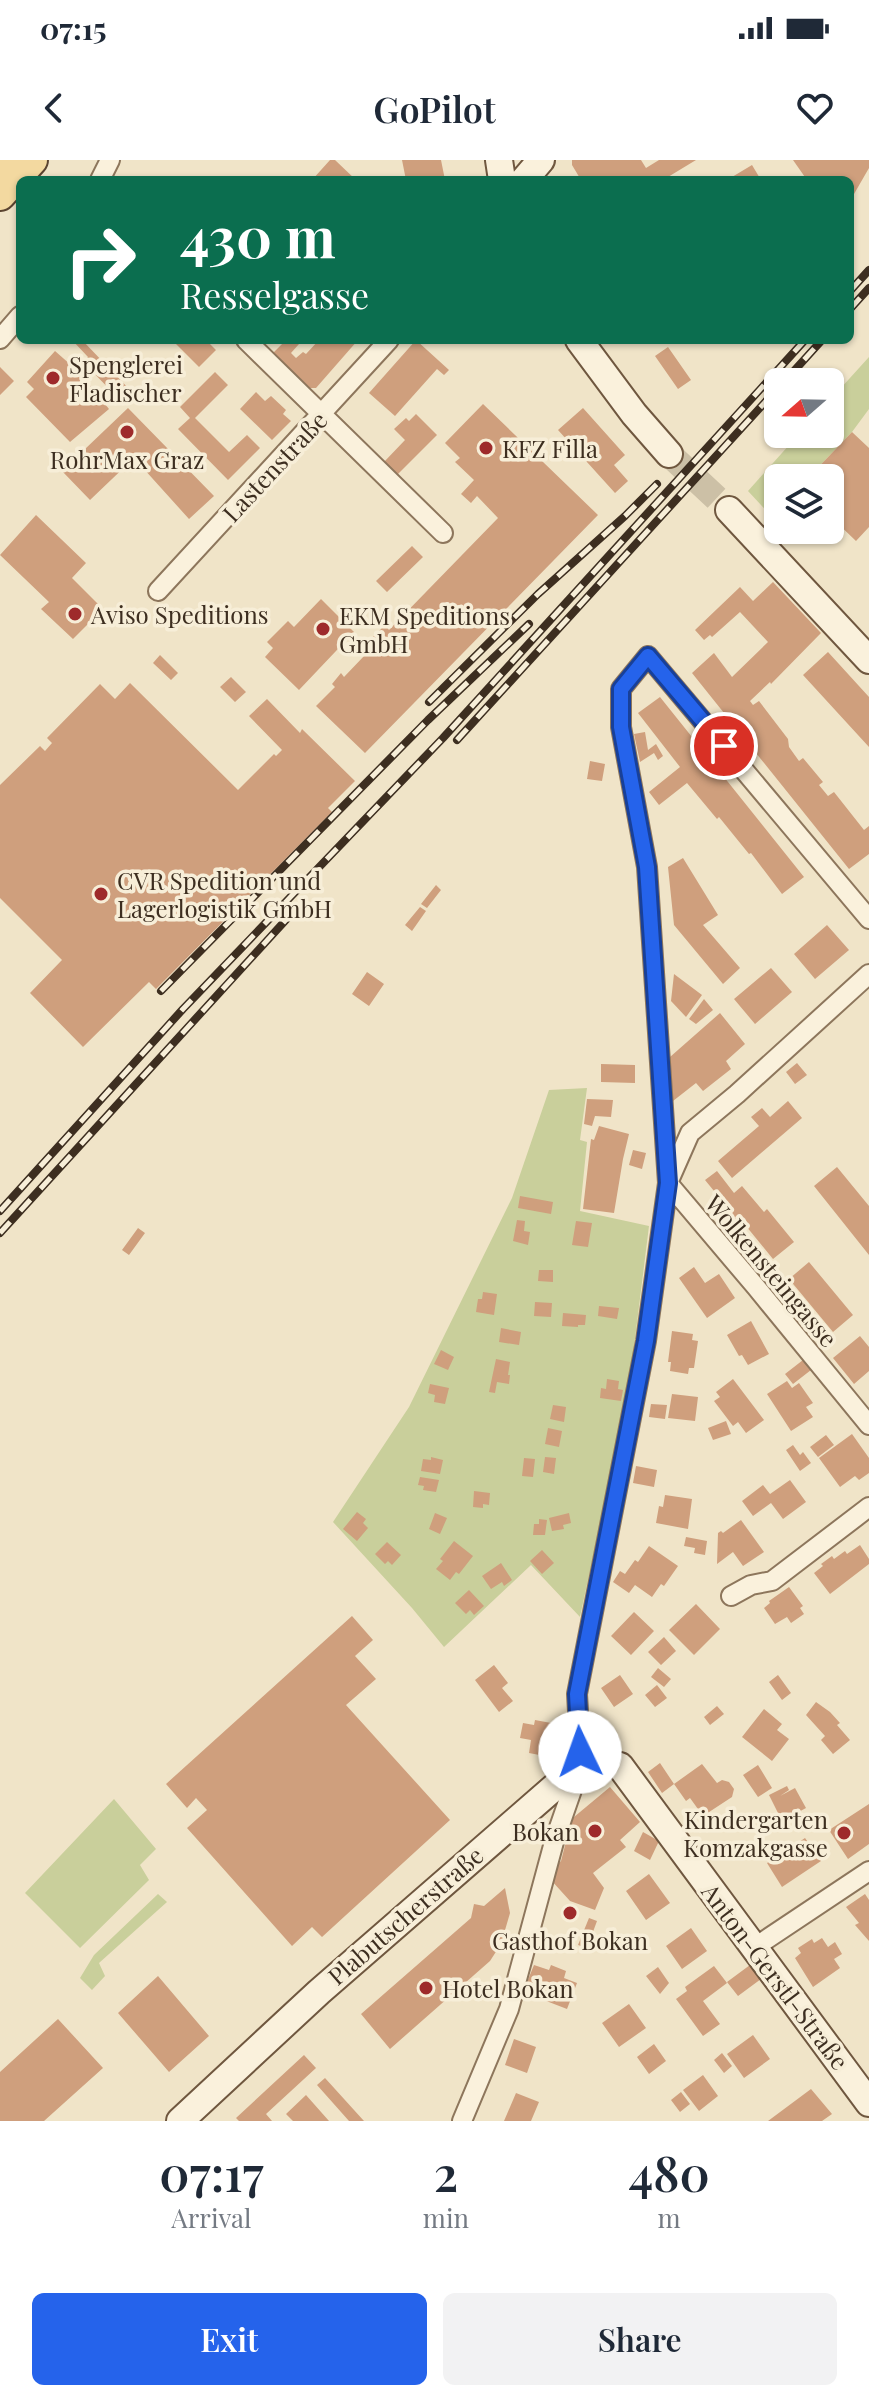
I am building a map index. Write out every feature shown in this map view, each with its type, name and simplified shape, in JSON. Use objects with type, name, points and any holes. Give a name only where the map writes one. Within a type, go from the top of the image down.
[{"type":"main road","points":[[17,176],[32,160]]},
{"type":"main road","points":[[0,195],[16,178]]},
{"type":"street","points":[[527,176],[541,160]]},
{"type":"street","points":[[0,339],[16,321]]},
{"type":"street","points":[[250,344],[443,533]]},
{"type":"street","name":"Lastenstraße","points":[[158,591],[385,344]]},
{"type":"street","points":[[582,344],[634,414],[669,454]]},
{"type":"street","points":[[729,510],[869,660]]},
{"type":"street","points":[[462,2121],[509,2009],[554,1842],[581,1764],[577,1694],[646,1341],[668,1183],[647,867],[621,727],[621,689],[648,656],[869,919]]},
{"type":"street","points":[[668,1183],[690,1133],[869,974]]},
{"type":"street","name":"Wolkensteingasse","points":[[668,1183],[869,1425]]},
{"type":"street","points":[[731,1596],[751,1585],[772,1581],[869,1507]]},
{"type":"street","name":"Anton-Gerstl-Straße","points":[[581,1764],[600,1761],[620,1766],[869,2103]]},
{"type":"street","name":"Plabutscherstraße","points":[[180,2121],[319,1992],[581,1764]]},
{"type":"street","points":[[755,1947],[869,1871]]},
{"type":"green space","points":[[869,357],[869,409],[844,440],[844,385]]},
{"type":"green space","points":[[786,448],[837,448],[821,464],[772,464]]},
{"type":"green space","points":[[764,473],[764,508],[748,491]]},
{"type":"green space","points":[[587,1088],[580,1140],[587,1142],[580,1211],[649,1226],[632,1363],[580,1617],[531,1565],[444,1647],[333,1522],[409,1407],[512,1198],[549,1090]]},
{"type":"green space","points":[[114,1799],[156,1849],[140,1865],[149,1880],[80,1948],[25,1893]]},
{"type":"green space","points":[[158,1894],[167,1902],[99,1963],[105,1976],[92,1990],[80,1978],[94,1955]]},
{"type":"building","points":[[330,160],[335,160],[352,176],[316,176]]},
{"type":"building","points":[[402,160],[441,160],[444,176],[405,176]]},
{"type":"building","points":[[572,160],[641,160],[646,168],[659,160],[696,160],[670,176],[579,176]]},
{"type":"building","points":[[793,160],[869,160],[869,168],[854,194],[854,176],[804,176]]},
{"type":"building","points":[[752,165],[759,176],[734,176]]},
{"type":"building","points":[[76,344],[86,344],[131,391],[120,400],[83,362],[88,357]]},
{"type":"building","points":[[176,344],[210,344],[216,350],[199,367]]},
{"type":"building","points":[[282,344],[299,344],[291,353],[296,358],[303,352],[306,354],[315,344],[354,344],[316,388],[310,388],[273,353]]},
{"type":"building","points":[[412,344],[420,344],[449,370],[444,375],[437,369],[395,416],[369,393]]},
{"type":"building","points":[[668,347],[691,380],[678,389],[655,356]]},
{"type":"building","points":[[55,351],[80,373],[109,409],[70,442],[26,397],[34,389],[27,382]]},
{"type":"building","points":[[0,367],[14,381],[0,395]]},
{"type":"building","points":[[215,372],[228,385],[195,418],[229,452],[247,435],[260,448],[228,480],[178,429],[190,418],[180,407]]},
{"type":"building","points":[[256,392],[265,401],[271,396],[286,410],[283,414],[291,421],[272,440],[240,409]]},
{"type":"building","points":[[483,404],[598,515],[365,753],[316,706],[335,687],[332,684],[341,673],[344,677],[365,655],[360,650],[385,625],[389,630],[498,518],[477,496],[471,503],[461,494],[474,480],[455,462],[460,458],[445,443]]},
{"type":"building","name":"RohrMax Graz","points":[[128,408],[214,496],[189,519],[134,458],[90,500],[62,471]]},
{"type":"building","points":[[583,408],[625,455],[614,465],[628,481],[615,493],[558,430]]},
{"type":"building","points":[[416,414],[437,435],[397,475],[384,462],[405,440],[394,429]]},
{"type":"building","points":[[852,432],[869,448],[869,527],[856,541],[844,529],[844,464],[821,464],[837,448],[844,448],[844,440]]},
{"type":"building","points":[[36,515],[86,563],[72,578],[103,609],[73,639],[41,609],[49,602],[0,555]]},
{"type":"building","points":[[412,546],[423,557],[387,592],[376,581]]},
{"type":"building","points":[[773,582],[821,633],[750,701],[753,705],[759,701],[788,739],[789,747],[799,761],[803,758],[823,782],[819,785],[828,796],[834,792],[864,830],[869,826],[869,854],[849,869],[692,673],[714,653],[732,677],[768,642],[740,612],[712,637],[710,635],[704,640],[695,630],[740,587],[753,601]]},
{"type":"building","points":[[321,599],[354,632],[299,690],[265,657],[273,648],[267,642],[288,621],[294,627]]},
{"type":"building","points":[[828,652],[869,697],[869,747],[803,675]]},
{"type":"building","points":[[160,655],[178,673],[171,680],[153,663]]},
{"type":"building","points":[[231,677],[246,692],[235,702],[220,687]]},
{"type":"building","points":[[130,683],[238,790],[274,754],[276,756],[282,750],[249,716],[267,699],[355,781],[328,808],[332,812],[156,989],[149,982],[83,1047],[30,993],[62,960],[0,898],[0,785],[40,746],[45,751],[52,743],[47,738],[100,684],[115,699]]},
{"type":"building","points":[[660,697],[804,877],[782,894],[751,853],[687,783],[659,805],[649,792],[680,767],[638,713]]},
{"type":"building","points":[[645,732],[648,750],[656,744],[663,756],[658,760],[654,753],[640,762],[634,734]]},
{"type":"building","points":[[590,761],[605,764],[602,781],[587,779]]},
{"type":"building","points":[[683,858],[718,915],[703,925],[740,968],[723,984],[674,925],[668,867]]},
{"type":"building","points":[[436,885],[441,890],[427,908],[421,904]]},
{"type":"building","points":[[420,907],[426,911],[412,931],[405,925]]},
{"type":"building","points":[[827,925],[849,950],[815,979],[794,954]]},
{"type":"building","points":[[771,968],[792,992],[755,1024],[734,999]]},
{"type":"building","points":[[367,972],[384,984],[369,1006],[352,994]]},
{"type":"building","points":[[674,974],[702,995],[686,1017],[671,1001]]},
{"type":"building","points":[[704,999],[713,1010],[696,1024],[689,1019]]},
{"type":"building","points":[[720,1013],[745,1044],[726,1061],[731,1069],[703,1091],[696,1083],[673,1101],[670,1057]]},
{"type":"building","points":[[797,1063],[807,1075],[795,1084],[786,1072]]},
{"type":"building","points":[[601,1064],[635,1065],[635,1083],[601,1082]]},
{"type":"building","points":[[587,1099],[613,1100],[611,1117],[595,1116],[592,1126],[584,1124]]},
{"type":"building","points":[[788,1101],[802,1118],[732,1178],[718,1161],[759,1126],[751,1117],[762,1108],[770,1117]]},
{"type":"building","points":[[599,1126],[629,1134],[614,1213],[583,1209],[591,1139],[594,1140]]},
{"type":"building","points":[[633,1150],[646,1153],[642,1169],[629,1165]]},
{"type":"building","points":[[837,1167],[869,1206],[869,1255],[814,1186]]},
{"type":"building","points":[[717,1171],[734,1193],[742,1186],[764,1212],[767,1209],[794,1242],[773,1259],[746,1226],[737,1234],[716,1208],[723,1202],[705,1180]]},
{"type":"building","points":[[520,1196],[553,1202],[551,1214],[518,1208]]},
{"type":"building","points":[[517,1220],[525,1221],[524,1231],[530,1232],[528,1245],[513,1241]]},
{"type":"building","points":[[576,1221],[592,1223],[588,1247],[572,1245]]},
{"type":"building","points":[[138,1228],[145,1233],[129,1255],[122,1250]]},
{"type":"building","points":[[809,1262],[853,1315],[833,1332],[789,1279]]},
{"type":"building","points":[[694,1267],[705,1283],[719,1274],[735,1298],[707,1318],[679,1278]]},
{"type":"building","points":[[539,1270],[553,1270],[553,1282],[538,1281]]},
{"type":"building","points":[[483,1292],[497,1294],[494,1315],[476,1312],[478,1299],[482,1299]]},
{"type":"building","points":[[535,1302],[552,1303],[551,1317],[534,1316]]},
{"type":"building","points":[[599,1306],[619,1308],[617,1319],[598,1316]]},
{"type":"building","points":[[563,1313],[586,1315],[585,1325],[562,1326]]},
{"type":"building","points":[[751,1321],[769,1354],[748,1365],[727,1335]]},
{"type":"building","points":[[501,1328],[521,1332],[519,1345],[499,1342]]},
{"type":"building","points":[[672,1331],[693,1334],[692,1340],[698,1341],[694,1368],[689,1368],[688,1374],[670,1371],[671,1362],[668,1362]]},
{"type":"building","points":[[860,1336],[869,1347],[869,1371],[854,1384],[833,1358]]},
{"type":"building","points":[[441,1350],[454,1357],[448,1370],[434,1364]]},
{"type":"building","points":[[496,1359],[510,1362],[510,1375],[509,1384],[497,1382],[495,1393],[489,1392]]},
{"type":"building","points":[[803,1360],[811,1370],[793,1384],[785,1374]]},
{"type":"building","points":[[607,1379],[619,1381],[618,1389],[623,1390],[621,1401],[600,1398],[601,1388],[606,1389]]},
{"type":"building","points":[[733,1379],[764,1420],[746,1433],[738,1422],[733,1426],[714,1401],[720,1397],[716,1392]]},
{"type":"building","points":[[787,1381],[792,1388],[799,1383],[813,1403],[806,1407],[813,1417],[791,1431],[767,1394]]},
{"type":"building","points":[[430,1384],[449,1388],[445,1404],[434,1402],[435,1395],[428,1393]]},
{"type":"building","points":[[672,1394],[698,1397],[695,1421],[668,1418]]},
{"type":"building","points":[[651,1404],[667,1405],[665,1419],[649,1417]]},
{"type":"building","points":[[553,1405],[566,1407],[564,1422],[550,1419]]},
{"type":"building","points":[[726,1421],[731,1434],[713,1440],[708,1428]]},
{"type":"building","points":[[548,1428],[562,1431],[559,1447],[545,1444]]},
{"type":"building","points":[[852,1434],[869,1458],[869,1473],[859,1480],[855,1476],[840,1487],[819,1458]]},
{"type":"building","points":[[826,1435],[834,1445],[818,1457],[810,1447]]},
{"type":"building","points":[[793,1445],[811,1463],[800,1471],[786,1450]]},
{"type":"building","points":[[431,1457],[443,1460],[440,1474],[421,1471],[423,1459],[431,1460]]},
{"type":"building","points":[[545,1457],[556,1458],[554,1474],[543,1472]]},
{"type":"building","points":[[524,1458],[535,1459],[533,1477],[522,1476]]},
{"type":"building","points":[[636,1466],[657,1470],[654,1487],[633,1483]]},
{"type":"building","points":[[420,1477],[439,1480],[436,1492],[423,1490],[424,1486],[418,1485]]},
{"type":"building","points":[[790,1480],[806,1502],[783,1519],[771,1503],[753,1516],[742,1501],[763,1485],[770,1494]]},
{"type":"building","points":[[474,1491],[490,1493],[489,1505],[473,1507]]},
{"type":"building","points":[[665,1495],[692,1499],[688,1529],[656,1523]]},
{"type":"building","points":[[357,1512],[366,1519],[363,1523],[368,1528],[357,1541],[343,1529]]},
{"type":"building","points":[[435,1513],[447,1518],[440,1534],[429,1529]]},
{"type":"building","points":[[569,1513],[571,1523],[563,1525],[564,1529],[552,1531],[549,1518]]},
{"type":"building","points":[[539,1519],[547,1520],[545,1535],[533,1535],[534,1524],[539,1524]]},
{"type":"building","points":[[741,1520],[764,1552],[743,1566],[733,1552],[717,1564],[718,1533],[723,1533]]},
{"type":"building","points":[[686,1537],[707,1541],[705,1555],[694,1553],[695,1548],[684,1546]]},
{"type":"building","points":[[454,1541],[473,1556],[450,1580],[436,1569]]},
{"type":"building","points":[[387,1542],[401,1555],[392,1565],[388,1561],[385,1564],[375,1554]]},
{"type":"building","points":[[860,1545],[869,1564],[830,1594],[814,1573],[832,1556],[834,1559],[845,1551],[847,1554]]},
{"type":"building","points":[[649,1546],[678,1566],[652,1597],[635,1585],[629,1593],[613,1582],[620,1571],[625,1574],[635,1560],[638,1562]]},
{"type":"building","points":[[542,1550],[554,1563],[542,1574],[530,1561]]},
{"type":"building","points":[[501,1563],[512,1580],[491,1589],[482,1576]]},
{"type":"building","points":[[789,1587],[803,1606],[800,1608],[804,1614],[791,1623],[787,1617],[775,1624],[764,1608]]},
{"type":"building","points":[[469,1590],[484,1606],[474,1615],[470,1610],[466,1614],[455,1603]]},
{"type":"building","points":[[696,1604],[720,1629],[694,1655],[669,1630]]},
{"type":"building","points":[[634,1612],[654,1631],[631,1655],[611,1636]]},
{"type":"building","points":[[352,1616],[373,1640],[355,1656],[376,1679],[346,1705],[450,1820],[322,1937],[312,1927],[292,1946],[187,1828],[207,1810],[196,1798],[187,1808],[166,1784]]},
{"type":"building","points":[[664,1637],[676,1651],[661,1665],[648,1652]]},
{"type":"building","points":[[494,1665],[508,1683],[502,1688],[513,1701],[499,1712],[475,1680]]},
{"type":"building","points":[[658,1668],[671,1679],[664,1687],[651,1677]]},
{"type":"building","points":[[620,1675],[633,1694],[614,1707],[601,1688]]},
{"type":"building","points":[[778,1675],[791,1693],[782,1700],[769,1682]]},
{"type":"building","points":[[657,1685],[667,1698],[655,1707],[645,1695]]},
{"type":"building","points":[[816,1702],[840,1723],[837,1725],[850,1740],[833,1754],[821,1740],[825,1736],[806,1715]]},
{"type":"building","points":[[717,1706],[724,1714],[710,1725],[704,1717]]},
{"type":"building","points":[[764,1709],[782,1724],[777,1730],[789,1739],[772,1761],[742,1737]]},
{"type":"building","points":[[535,1720],[551,1723],[549,1734],[559,1736],[555,1758],[529,1753],[531,1740],[520,1738],[523,1723],[534,1725]]},
{"type":"building","points":[[660,1763],[674,1784],[662,1793],[648,1772]]},
{"type":"building","points":[[702,1764],[717,1783],[722,1780],[729,1782],[734,1789],[732,1797],[703,1816],[690,1798],[686,1801],[674,1784]]},
{"type":"building","points":[[758,1765],[772,1788],[758,1797],[743,1775]]},
{"type":"building","points":[[787,1786],[789,1790],[780,1796],[795,1788],[806,1808],[782,1821],[769,1795]]},
{"type":"building","points":[[610,1787],[640,1822],[620,1840],[626,1847],[593,1873],[604,1888],[595,1910],[570,1901],[551,1880],[554,1868],[561,1861],[568,1834],[562,1827]]},
{"type":"building","points":[[869,1804],[869,1844],[848,1859],[829,1830]]},
{"type":"building","points":[[643,1832],[659,1841],[650,1860],[634,1851]]},
{"type":"building","points":[[805,1838],[821,1861],[782,1887],[767,1863],[783,1853],[780,1848],[787,1843],[790,1848]]},
{"type":"building","points":[[649,1874],[670,1903],[646,1920],[626,1891]]},
{"type":"building","name":"Hotel Bokan","points":[[505,1888],[510,1913],[501,1944],[490,1961],[390,2049],[361,2014],[471,1918],[474,1904],[484,1906]]},
{"type":"building","points":[[865,1894],[869,1900],[869,1941],[855,1925],[859,1923],[846,1907]]},
{"type":"building","points":[[589,1918],[597,1921],[587,1948],[578,1945]]},
{"type":"building","points":[[691,1928],[707,1951],[682,1969],[666,1946]]},
{"type":"building","points":[[822,1938],[828,1947],[835,1942],[842,1954],[834,1959],[840,1968],[813,1987],[795,1958],[801,1953],[798,1948],[812,1939],[814,1943]]},
{"type":"building","points":[[534,1965],[549,1970],[551,1965],[566,1971],[564,1978],[577,1983],[567,2009],[523,1992]]},
{"type":"building","points":[[750,1965],[761,1979],[738,1996],[727,1982]]},
{"type":"building","points":[[714,1966],[727,1983],[703,2001],[720,2024],[703,2036],[676,1999],[687,1991],[685,1987]]},
{"type":"building","points":[[658,1967],[669,1983],[660,1994],[646,1976]]},
{"type":"building","points":[[158,1976],[209,2036],[169,2072],[118,2013]]},
{"type":"building","points":[[629,2004],[646,2028],[619,2047],[602,2023]]},
{"type":"building","points":[[58,2019],[103,2068],[44,2121],[0,2121],[0,2072]]},
{"type":"building","points":[[753,2035],[770,2059],[744,2078],[727,2054]]},
{"type":"building","points":[[514,2039],[536,2047],[527,2073],[505,2065]]},
{"type":"building","points":[[654,2044],[666,2061],[649,2074],[637,2057]]},
{"type":"building","points":[[722,2053],[732,2066],[724,2073],[714,2060]]},
{"type":"building","points":[[304,2055],[316,2068],[266,2114],[272,2121],[239,2121],[236,2118]]},
{"type":"building","points":[[703,2075],[718,2096],[699,2111],[683,2090]]},
{"type":"building","points":[[325,2078],[364,2121],[349,2121],[317,2085]]},
{"type":"building","points":[[811,2089],[832,2114],[822,2121],[768,2121]]},
{"type":"building","points":[[681,2092],[690,2104],[680,2112],[671,2100]]},
{"type":"building","points":[[516,2093],[539,2102],[531,2121],[504,2121]]},
{"type":"building","points":[[306,2095],[329,2121],[293,2121],[286,2114]]},
{"type":"tunnel","points":[[669,454],[729,510]]},
{"type":"railway","points":[[854,287],[869,270]]},
{"type":"railway","points":[[854,305],[869,288]]},
{"type":"railway","points":[[0,1211],[183,1009],[443,738],[801,344]]},
{"type":"railway","points":[[797,368],[818,344]]},
{"type":"railway","points":[[457,740],[764,403]]},
{"type":"railway","points":[[429,702],[538,594],[657,484]]},
{"type":"railway","points":[[161,991],[428,720],[529,624]]},
{"type":"railway","points":[[0,1233],[294,911]]},
{"type":"place","name":"Spenglerei Fladischer","points":[[53,378]]},
{"type":"place","name":"RohrMax Graz","points":[[127,432]]},
{"type":"place","name":"KFZ Filla","points":[[486,448]]},
{"type":"place","name":"Aviso Speditions","points":[[75,614]]},
{"type":"place","name":"EKM Speditions GmbH","points":[[323,629]]},
{"type":"place","name":"CVR Spedition und Lagerlogistik GmbH","points":[[101,894]]},
{"type":"place","name":"Bokan","points":[[595,1831]]},
{"type":"place","name":"Kindergarten Komzakgasse","points":[[844,1833]]},
{"type":"place","name":"Gasthof Bokan","points":[[570,1913]]},
{"type":"place","name":"Hotel Bokan","points":[[426,1988]]},
{"type":"route","points":[[580,1752],[577,1694],[646,1341],[668,1183],[647,867],[621,727],[621,689],[648,656],[724,746]]}]
